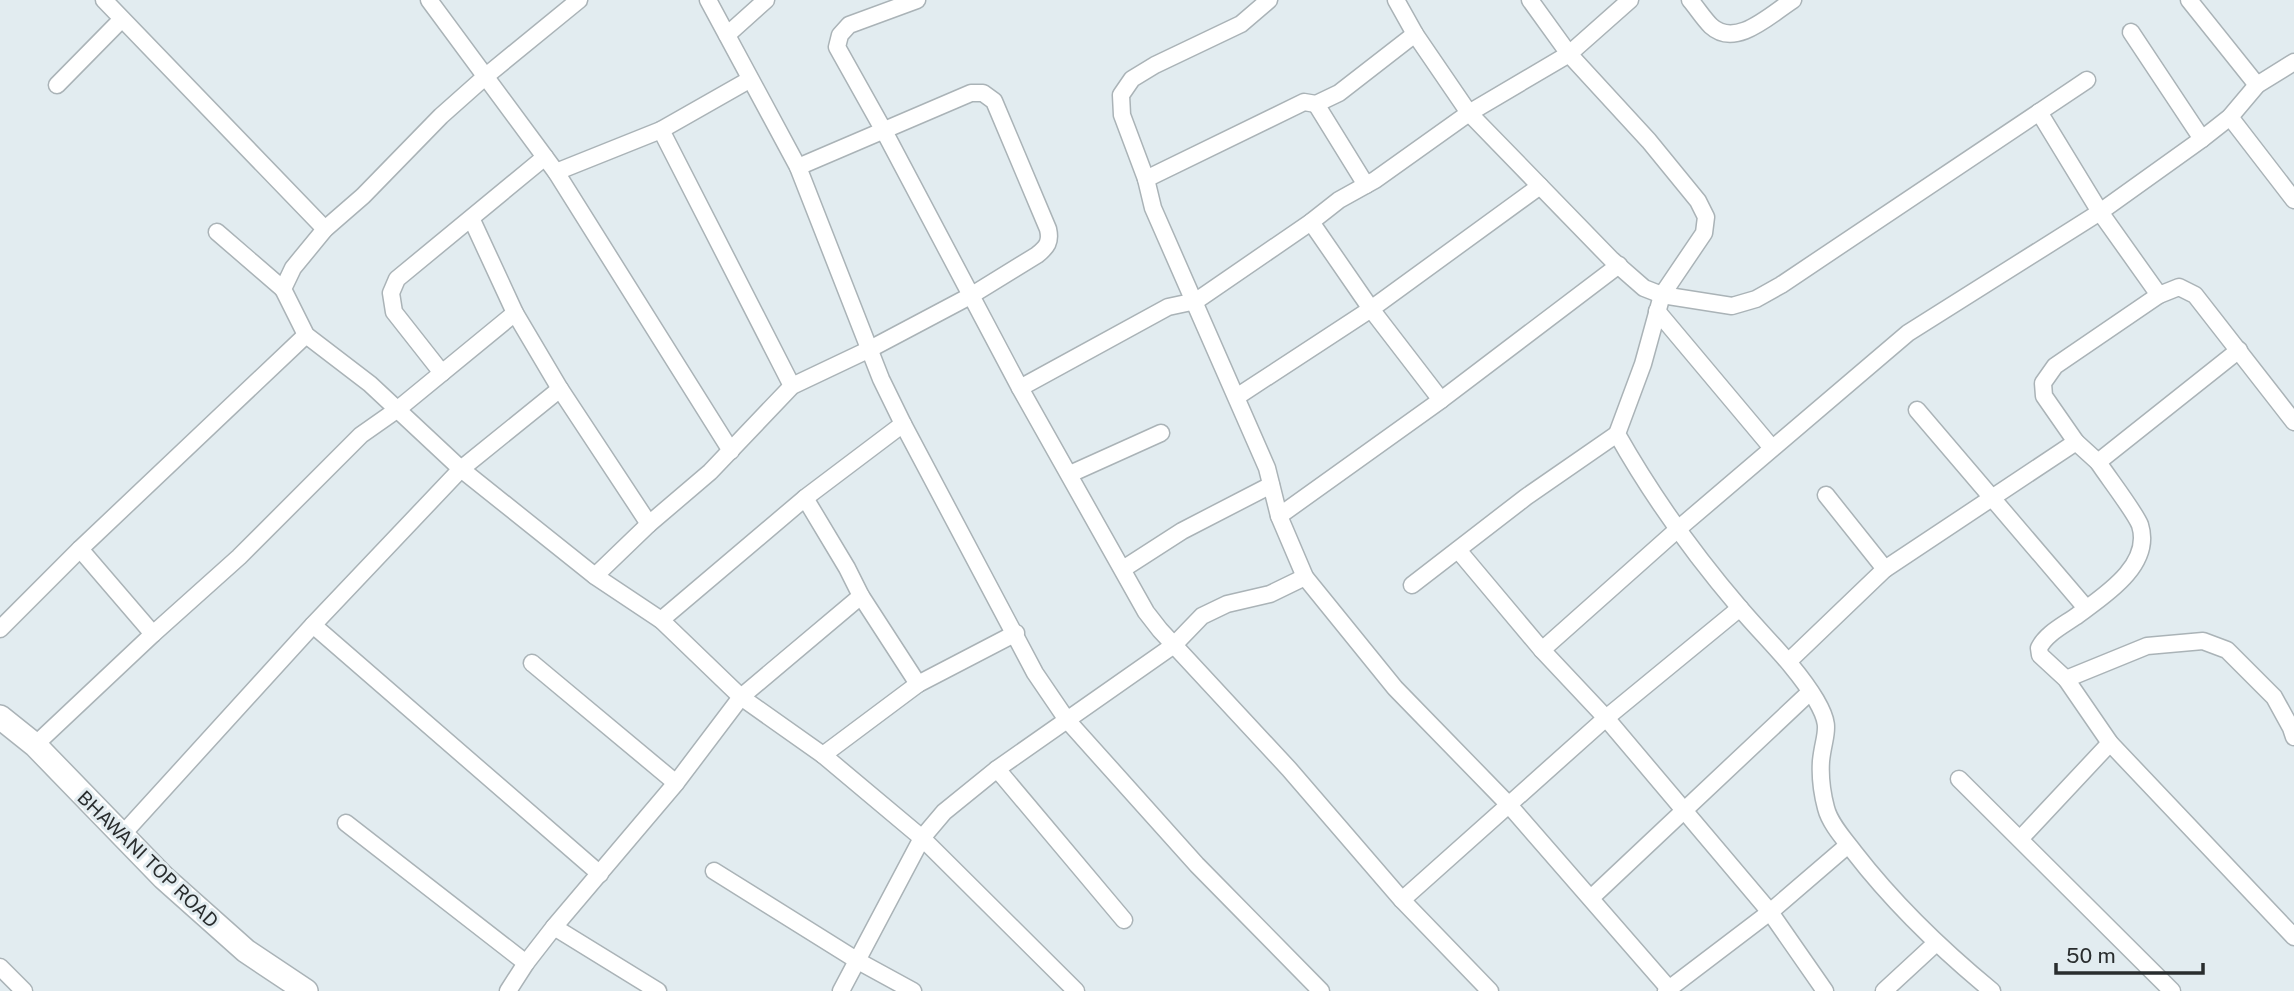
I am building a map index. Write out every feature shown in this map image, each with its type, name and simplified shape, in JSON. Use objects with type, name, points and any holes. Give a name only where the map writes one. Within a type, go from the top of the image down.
[{"type":"street","points":[[104,0],[325,229]]},
{"type":"street","points":[[429,0],[556,172],[731,451]]},
{"type":"street","points":[[283,289],[293,268],[325,229],[363,196],[441,116],[579,0]]},
{"type":"street","points":[[708,0],[798,167],[870,349],[903,424],[1035,673],[1067,720],[1197,865],[1321,991]]},
{"type":"street","points":[[727,35],[766,0]]},
{"type":"street","points":[[871,0],[881,13]]},
{"type":"street","points":[[917,0],[849,25],[840,34],[837,47],[1020,388],[1146,612],[1289,769],[1402,901],[1490,991]]},
{"type":"street","points":[[1269,0],[1241,24],[1132,79],[1121,95],[1122,115],[1146,179],[1153,208],[1238,396],[1267,468],[1279,516],[1305,577],[1395,688],[1509,805],[1669,990],[1770,912],[1848,845]]},
{"type":"street","points":[[1395,0],[1469,113],[1660,303],[1772,449]]},
{"type":"street","points":[[1412,585],[1526,497],[1618,433],[1643,364],[1660,303],[1704,233],[1706,217],[1698,201],[1649,141],[1569,54],[1530,0]]},
{"type":"street","points":[[1020,388],[1168,307],[1196,301],[1469,113],[1569,54],[1630,0]]},
{"type":"street","points":[[1690,0],[1713,27],[1727,35],[1741,33],[1793,0]]},
{"type":"street","points":[[2189,0],[2257,85]]},
{"type":"street","points":[[57,85],[121,20]]},
{"type":"street","points":[[2131,32],[2202,139]]},
{"type":"street","points":[[1146,179],[1304,102],[1316,104],[1339,93],[1415,34]]},
{"type":"street","points":[[1542,650],[1908,333],[2100,212],[2202,139],[2230,117],[2257,85],[2294,62]]},
{"type":"street","points":[[556,172],[661,130],[749,80]]},
{"type":"street","points":[[1660,303],[1732,306],[1756,299],[1781,285],[2087,80]]},
{"type":"street","points":[[595,576],[731,451],[792,386],[870,349],[972,295],[1037,255],[1046,248],[1050,239],[994,101],[983,93],[971,93],[798,167]]},
{"type":"street","points":[[1316,104],[1366,185]]},
{"type":"street","points":[[2039,113],[2100,212],[2159,296]]},
{"type":"street","points":[[2230,117],[2294,200]]},
{"type":"street","points":[[661,130],[792,386]]},
{"type":"street","points":[[442,373],[394,312],[391,293],[397,279],[545,158]]},
{"type":"street","points":[[1238,396],[1371,309],[1540,186]]},
{"type":"street","points":[[472,220],[515,313],[560,389],[649,524]]},
{"type":"street","points":[[1311,222],[1371,309],[1441,400]]},
{"type":"street","points":[[217,232],[283,289],[306,335],[397,409],[461,469],[595,576],[661,620],[741,697],[823,755],[922,838],[1076,991]]},
{"type":"street","points":[[1279,516],[1441,400],[1619,265]]},
{"type":"street","points":[[2294,422],[2195,295],[2179,287],[2159,296],[2055,366],[2043,383],[2044,396],[2076,442],[2098,462],[2140,525],[2141,541],[2138,556],[2124,578],[2049,635],[2039,648],[2040,655],[2066,679],[2110,743],[2294,937]]},
{"type":"street","points":[[35,745],[239,557],[361,436],[515,313]]},
{"type":"street","points":[[0,629],[80,549],[306,335]]},
{"type":"street","points":[[2098,462],[2239,350]]},
{"type":"street","points":[[121,836],[313,625],[461,469],[560,389]]},
{"type":"street","points":[[1917,410],[2086,608]]},
{"type":"street","points":[[661,620],[805,498],[903,424]]},
{"type":"street","points":[[1070,474],[1161,433]]},
{"type":"street","points":[[1618,433],[1648,487],[1678,530],[1740,608],[1789,661],[1827,722],[1821,761],[1826,812],[1848,845],[1891,898],[1936,943],[1992,991]]},
{"type":"street","points":[[1789,661],[1885,569],[2076,442]]},
{"type":"street","points":[[1123,569],[1182,531],[1271,485]]},
{"type":"street","points":[[1826,495],[1885,569]]},
{"type":"street","points":[[805,498],[861,596],[918,684]]},
{"type":"street","points":[[80,549],[153,634]]},
{"type":"street","points":[[1458,550],[1542,650],[1606,718],[1770,912],[1825,991]]},
{"type":"street","points":[[841,991],[922,838],[943,813],[997,769],[1174,645],[1202,616],[1227,604],[1270,594],[1305,577]]},
{"type":"street","points":[[508,991],[526,962],[676,783],[741,697],[861,596]]},
{"type":"street","points":[[1402,901],[1606,718],[1740,608]]},
{"type":"street","points":[[313,625],[600,874]]},
{"type":"street","points":[[823,755],[918,684],[1016,633]]},
{"type":"street","points":[[2066,679],[2147,646],[2203,641],[2227,650],[2274,697],[2294,737]]},
{"type":"street","points":[[532,663],[676,783]]},
{"type":"street","points":[[1591,898],[1810,692]]},
{"type":"street","name":"BHAWANI TOP ROAD","points":[[0,717],[35,745],[164,878],[246,951],[306,991]]},
{"type":"street","points":[[2021,838],[2110,743]]},
{"type":"street","points":[[997,769],[1124,920]]},
{"type":"street","points":[[1959,779],[2172,991]]},
{"type":"street","points":[[346,822],[526,962]]},
{"type":"street","points":[[715,871],[858,961],[913,991]]},
{"type":"street","points":[[554,928],[658,991]]},
{"type":"street","points":[[1884,991],[1936,943]]},
{"type":"street","points":[[0,967],[24,991]]}]
